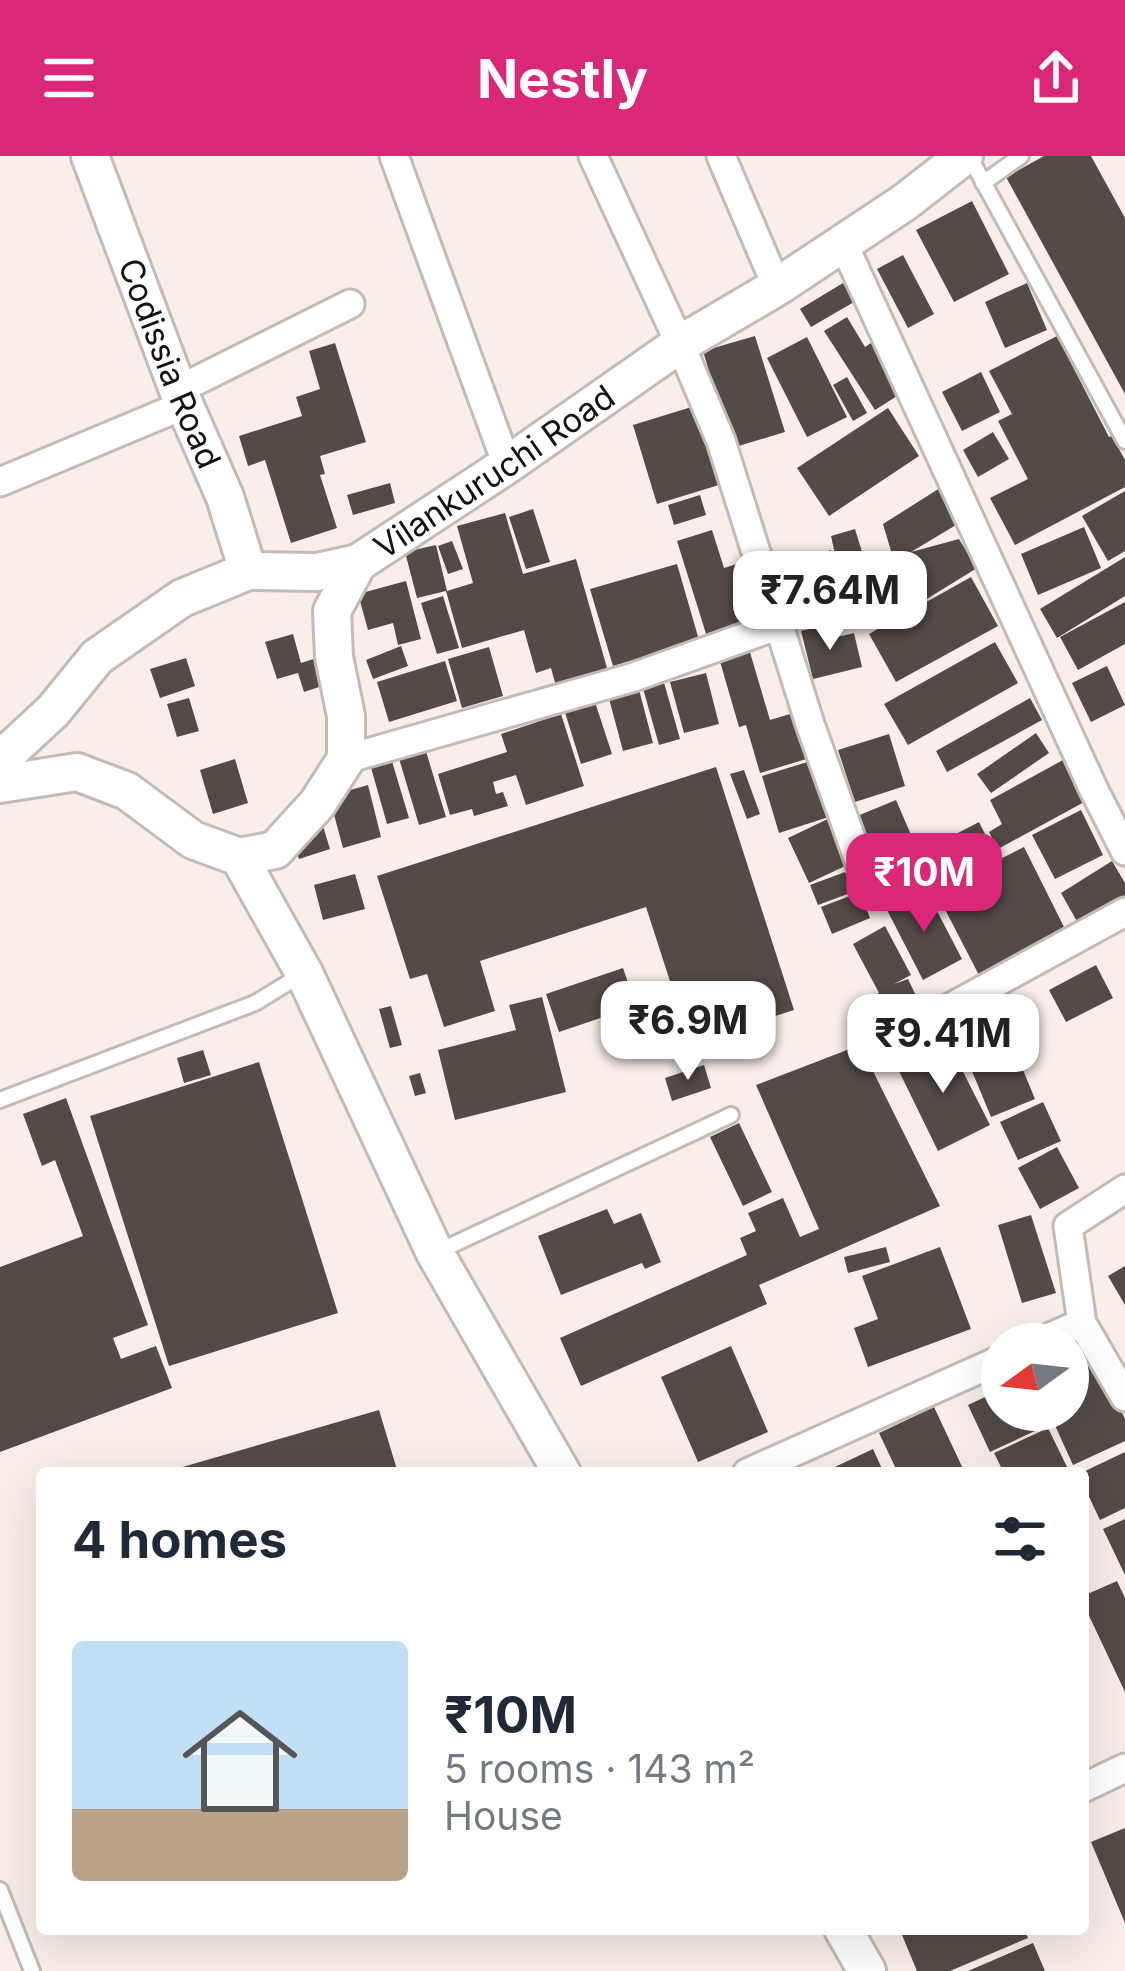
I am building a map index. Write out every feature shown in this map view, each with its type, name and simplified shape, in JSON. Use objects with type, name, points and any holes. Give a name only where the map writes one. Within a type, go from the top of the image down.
[{"type":"main road","name":"Codissia Road","points":[[90,156],[181,398],[225,496],[248,571]]},
{"type":"main road","name":"Vilankuruchi Road","points":[[346,759],[346,716],[334,656],[332,611],[358,563],[680,344],[972,165]]},
{"type":"main road","points":[[0,760],[53,711],[97,657],[182,598],[248,571],[317,572],[358,563]]},
{"type":"main road","points":[[0,784],[77,772],[128,791],[193,840],[239,857],[275,850],[317,804],[346,759]]},
{"type":"main road","points":[[239,857],[304,973],[435,1253],[559,1467]]},
{"type":"main road","points":[[846,1935],[867,1971]]},
{"type":"street","points":[[394,156],[507,465]]},
{"type":"street","points":[[593,156],[721,441],[810,724],[867,883]]},
{"type":"street","points":[[721,156],[777,287]]},
{"type":"street","points":[[844,243],[1125,851]]},
{"type":"street","points":[[0,481],[181,398],[350,304]]},
{"type":"street","points":[[346,759],[631,678],[779,625]]},
{"type":"street","points":[[944,1011],[1125,912]]},
{"type":"street","points":[[1082,1323],[1069,1226],[1125,1189]]},
{"type":"street","points":[[1089,1335],[1125,1396]]},
{"type":"street","points":[[760,1467],[981,1367]]},
{"type":"street","points":[[1089,1785],[1125,1768]]},
{"type":"lane","points":[[1021,156],[972,165],[1125,441]]},
{"type":"lane","points":[[0,1100],[255,1003],[304,973]]},
{"type":"lane","points":[[435,1253],[731,1115]]},
{"type":"lane","points":[[0,1890],[32,1971]]},
{"type":"building","points":[[1044,156],[1091,156],[1125,218],[1125,394],[1006,177]]},
{"type":"building","points":[[972,201],[1009,274],[954,302],[916,230]]},
{"type":"building","points":[[903,255],[934,314],[908,328],[877,269]]},
{"type":"building","points":[[843,283],[854,302],[811,327],[800,309]]},
{"type":"building","points":[[1027,283],[1047,330],[1005,348],[985,302]]},
{"type":"building","points":[[847,317],[865,347],[874,341],[905,391],[875,410],[824,331]]},
{"type":"building","points":[[755,336],[785,432],[732,448],[703,351]]},
{"type":"building","points":[[1057,336],[1125,460],[1125,487],[1015,545],[990,498],[1028,479],[998,421],[1012,414],[989,371]]},
{"type":"building","points":[[807,337],[847,417],[807,437],[767,358]]},
{"type":"building","points":[[335,343],[366,442],[320,456],[325,474],[320,475],[337,528],[291,543],[265,460],[248,466],[239,436],[302,416],[296,397],[320,389],[309,351]]},
{"type":"building","points":[[981,372],[1000,412],[962,431],[942,392]]},
{"type":"building","points":[[847,377],[867,413],[853,421],[833,385]]},
{"type":"building","points":[[698,405],[722,484],[657,504],[633,425]]},
{"type":"building","points":[[888,408],[919,456],[829,516],[797,468]]},
{"type":"building","points":[[993,432],[1009,459],[978,477],[963,450]]},
{"type":"building","points":[[390,483],[395,503],[353,515],[347,495]]},
{"type":"building","points":[[940,488],[956,525],[911,552],[959,539],[977,568],[922,602],[890,611],[869,565],[891,551],[883,524]]},
{"type":"building","points":[[1125,491],[1125,551],[1108,561],[1082,516]]},
{"type":"building","points":[[700,495],[706,515],[674,525],[668,505]]},
{"type":"building","points":[[533,509],[550,562],[526,569],[509,517]]},
{"type":"building","points":[[505,513],[523,574],[576,559],[609,675],[557,690],[551,668],[536,673],[524,630],[462,648],[446,591],[417,598],[405,552],[436,545],[447,591],[473,583],[457,526]]},
{"type":"building","points":[[1084,527],[1101,568],[1038,595],[1021,554]]},
{"type":"building","points":[[855,529],[870,564],[846,571],[831,536]]},
{"type":"building","points":[[712,530],[724,568],[756,558],[766,592],[740,601],[747,625],[707,637],[677,541]]},
{"type":"building","points":[[452,541],[463,569],[448,574],[438,546]]},
{"type":"building","points":[[831,550],[841,584],[791,599],[781,564]]},
{"type":"building","points":[[1125,557],[1125,596],[1057,638],[1040,609]]},
{"type":"building","points":[[677,564],[699,640],[613,666],[590,589]]},
{"type":"building","points":[[971,577],[998,626],[896,682],[869,634]]},
{"type":"building","points":[[406,581],[421,639],[398,645],[393,623],[368,630],[358,594]]},
{"type":"building","points":[[443,596],[459,648],[437,654],[421,603]]},
{"type":"building","points":[[1125,602],[1125,644],[1078,670],[1060,637]]},
{"type":"building","points":[[822,626],[825,640],[854,633],[862,667],[813,679],[801,631]]},
{"type":"building","points":[[293,634],[301,663],[323,656],[331,683],[304,692],[298,673],[277,679],[265,642]]},
{"type":"building","points":[[995,642],[1018,683],[908,745],[884,704]]},
{"type":"building","points":[[401,646],[408,666],[373,679],[366,660]]},
{"type":"building","points":[[489,647],[503,696],[462,708],[448,659]]},
{"type":"building","points":[[749,649],[770,720],[800,711],[813,757],[760,773],[746,725],[739,727],[719,658]]},
{"type":"building","points":[[186,658],[195,686],[160,698],[150,669]]},
{"type":"building","points":[[445,661],[457,701],[389,722],[377,682]]},
{"type":"building","points":[[1107,666],[1125,705],[1091,722],[1072,683]]},
{"type":"building","points":[[706,673],[719,724],[684,733],[670,682]]},
{"type":"building","points":[[663,679],[680,739],[659,745],[642,685]]},
{"type":"building","points":[[637,682],[653,743],[623,751],[607,691]]},
{"type":"building","points":[[593,696],[612,754],[581,764],[563,706]]},
{"type":"building","points":[[189,698],[199,731],[177,737],[167,704]]},
{"type":"building","points":[[1030,698],[1042,720],[947,772],[936,751]]},
{"type":"building","points":[[561,714],[584,786],[526,805],[516,775],[493,782],[496,794],[503,792],[508,806],[474,816],[472,809],[450,815],[438,774],[507,752],[501,734]]},
{"type":"building","points":[[1036,733],[1049,753],[991,793],[977,774]]},
{"type":"building","points":[[889,734],[905,786],[855,802],[838,750]]},
{"type":"building","points":[[424,745],[446,817],[419,825],[397,752]]},
{"type":"building","points":[[391,758],[409,818],[387,824],[370,764]]},
{"type":"building","points":[[235,759],[248,803],[213,814],[200,770]]},
{"type":"building","points":[[817,759],[835,815],[779,833],[762,776]]},
{"type":"building","points":[[1063,760],[1086,801],[998,849],[989,832],[1002,824],[990,800]]},
{"type":"building","points":[[716,767],[794,1010],[690,1043],[646,907],[480,961],[495,1011],[444,1027],[427,974],[410,979],[377,876]]},
{"type":"building","points":[[744,770],[760,814],[747,819],[730,774]]},
{"type":"building","points":[[368,785],[381,837],[343,848],[329,796]]},
{"type":"building","points":[[896,800],[928,874],[882,894],[850,819]]},
{"type":"building","points":[[1081,810],[1103,855],[1055,879],[1032,835]]},
{"type":"building","points":[[834,816],[856,861],[809,883],[788,838]]},
{"type":"building","points":[[979,822],[994,852],[954,873],[939,843]]},
{"type":"building","points":[[323,826],[330,849],[299,859],[291,836]]},
{"type":"building","points":[[1024,847],[1067,933],[980,977],[936,892]]},
{"type":"building","points":[[1112,861],[1125,883],[1125,897],[1079,925],[1061,893]]},
{"type":"building","points":[[845,872],[853,892],[818,905],[810,885]]},
{"type":"building","points":[[355,874],[365,909],[323,920],[314,885]]},
{"type":"building","points":[[926,890],[962,959],[923,980],[887,910]]},
{"type":"building","points":[[860,892],[870,918],[832,934],[821,907]]},
{"type":"building","points":[[885,926],[911,975],[894,984],[908,979],[929,1023],[883,1045],[862,1001],[879,993],[853,944]]},
{"type":"building","points":[[1096,965],[1113,998],[1066,1022],[1049,990]]},
{"type":"building","points":[[623,968],[636,1006],[559,1032],[546,994]]},
{"type":"building","points":[[542,997],[566,1092],[455,1120],[438,1050],[516,1030],[509,1005]]},
{"type":"building","points":[[391,1006],[402,1045],[390,1048],[379,1009]]},
{"type":"building","points":[[999,1012],[1035,1099],[991,1117],[955,1030]]},
{"type":"building","points":[[948,1042],[990,1125],[938,1151],[897,1067]]},
{"type":"building","points":[[860,1045],[940,1206],[759,1285],[767,1304],[581,1386],[560,1338],[747,1255],[740,1238],[756,1231],[748,1213],[783,1198],[800,1237],[819,1229],[756,1085]]},
{"type":"building","points":[[203,1050],[211,1075],[184,1083],[177,1058]]},
{"type":"building","points":[[259,1062],[338,1313],[169,1366],[90,1116]]},
{"type":"building","points":[[704,1065],[711,1088],[672,1101],[665,1078]]},
{"type":"building","points":[[420,1073],[426,1093],[415,1096],[409,1076]]},
{"type":"building","points":[[66,1098],[148,1325],[113,1338],[121,1359],[156,1346],[172,1388],[0,1452],[0,1267],[83,1236],[55,1160],[42,1166],[23,1114]]},
{"type":"building","points":[[1043,1102],[1061,1141],[1018,1160],[1000,1122]]},
{"type":"building","points":[[739,1123],[772,1192],[743,1206],[710,1137]]},
{"type":"building","points":[[1057,1147],[1079,1188],[1040,1209],[1018,1168]]},
{"type":"building","points":[[607,1209],[614,1224],[641,1213],[661,1262],[645,1269],[642,1263],[561,1295],[538,1236]]},
{"type":"building","points":[[1031,1215],[1056,1293],[1022,1303],[998,1225]]},
{"type":"building","points":[[886,1247],[890,1262],[848,1273],[844,1257]]},
{"type":"building","points":[[940,1247],[971,1329],[868,1367],[854,1328],[878,1319],[862,1276]]},
{"type":"building","points":[[1125,1266],[1125,1305],[1108,1276]]},
{"type":"building","points":[[731,1346],[768,1432],[698,1462],[661,1377]]},
{"type":"building","points":[[1093,1352],[1125,1419],[1125,1441],[1073,1465],[1058,1431],[1089,1431],[1089,1354]]},
{"type":"building","points":[[981,1399],[981,1431],[1035,1431],[990,1452],[968,1405]]},
{"type":"building","points":[[934,1407],[962,1467],[895,1467],[879,1433]]},
{"type":"building","points":[[379,1410],[396,1467],[182,1467]]},
{"type":"building","points":[[1049,1431],[1067,1467],[1001,1467],[994,1453]]},
{"type":"building","points":[[873,1449],[881,1467],[835,1467]]},
{"type":"building","points":[[1125,1452],[1125,1508],[1100,1520],[1089,1497],[1089,1469]]},
{"type":"building","points":[[1125,1519],[1125,1575],[1103,1529]]},
{"type":"building","points":[[1117,1581],[1125,1598],[1125,1692],[1089,1616],[1089,1593]]},
{"type":"building","points":[[1125,1828],[1125,1923],[1091,1842]]},
{"type":"building","points":[[902,1935],[1028,1938],[950,1971],[917,1971]]},
{"type":"building","points":[[1033,1943],[1045,1971],[968,1971]]}]
